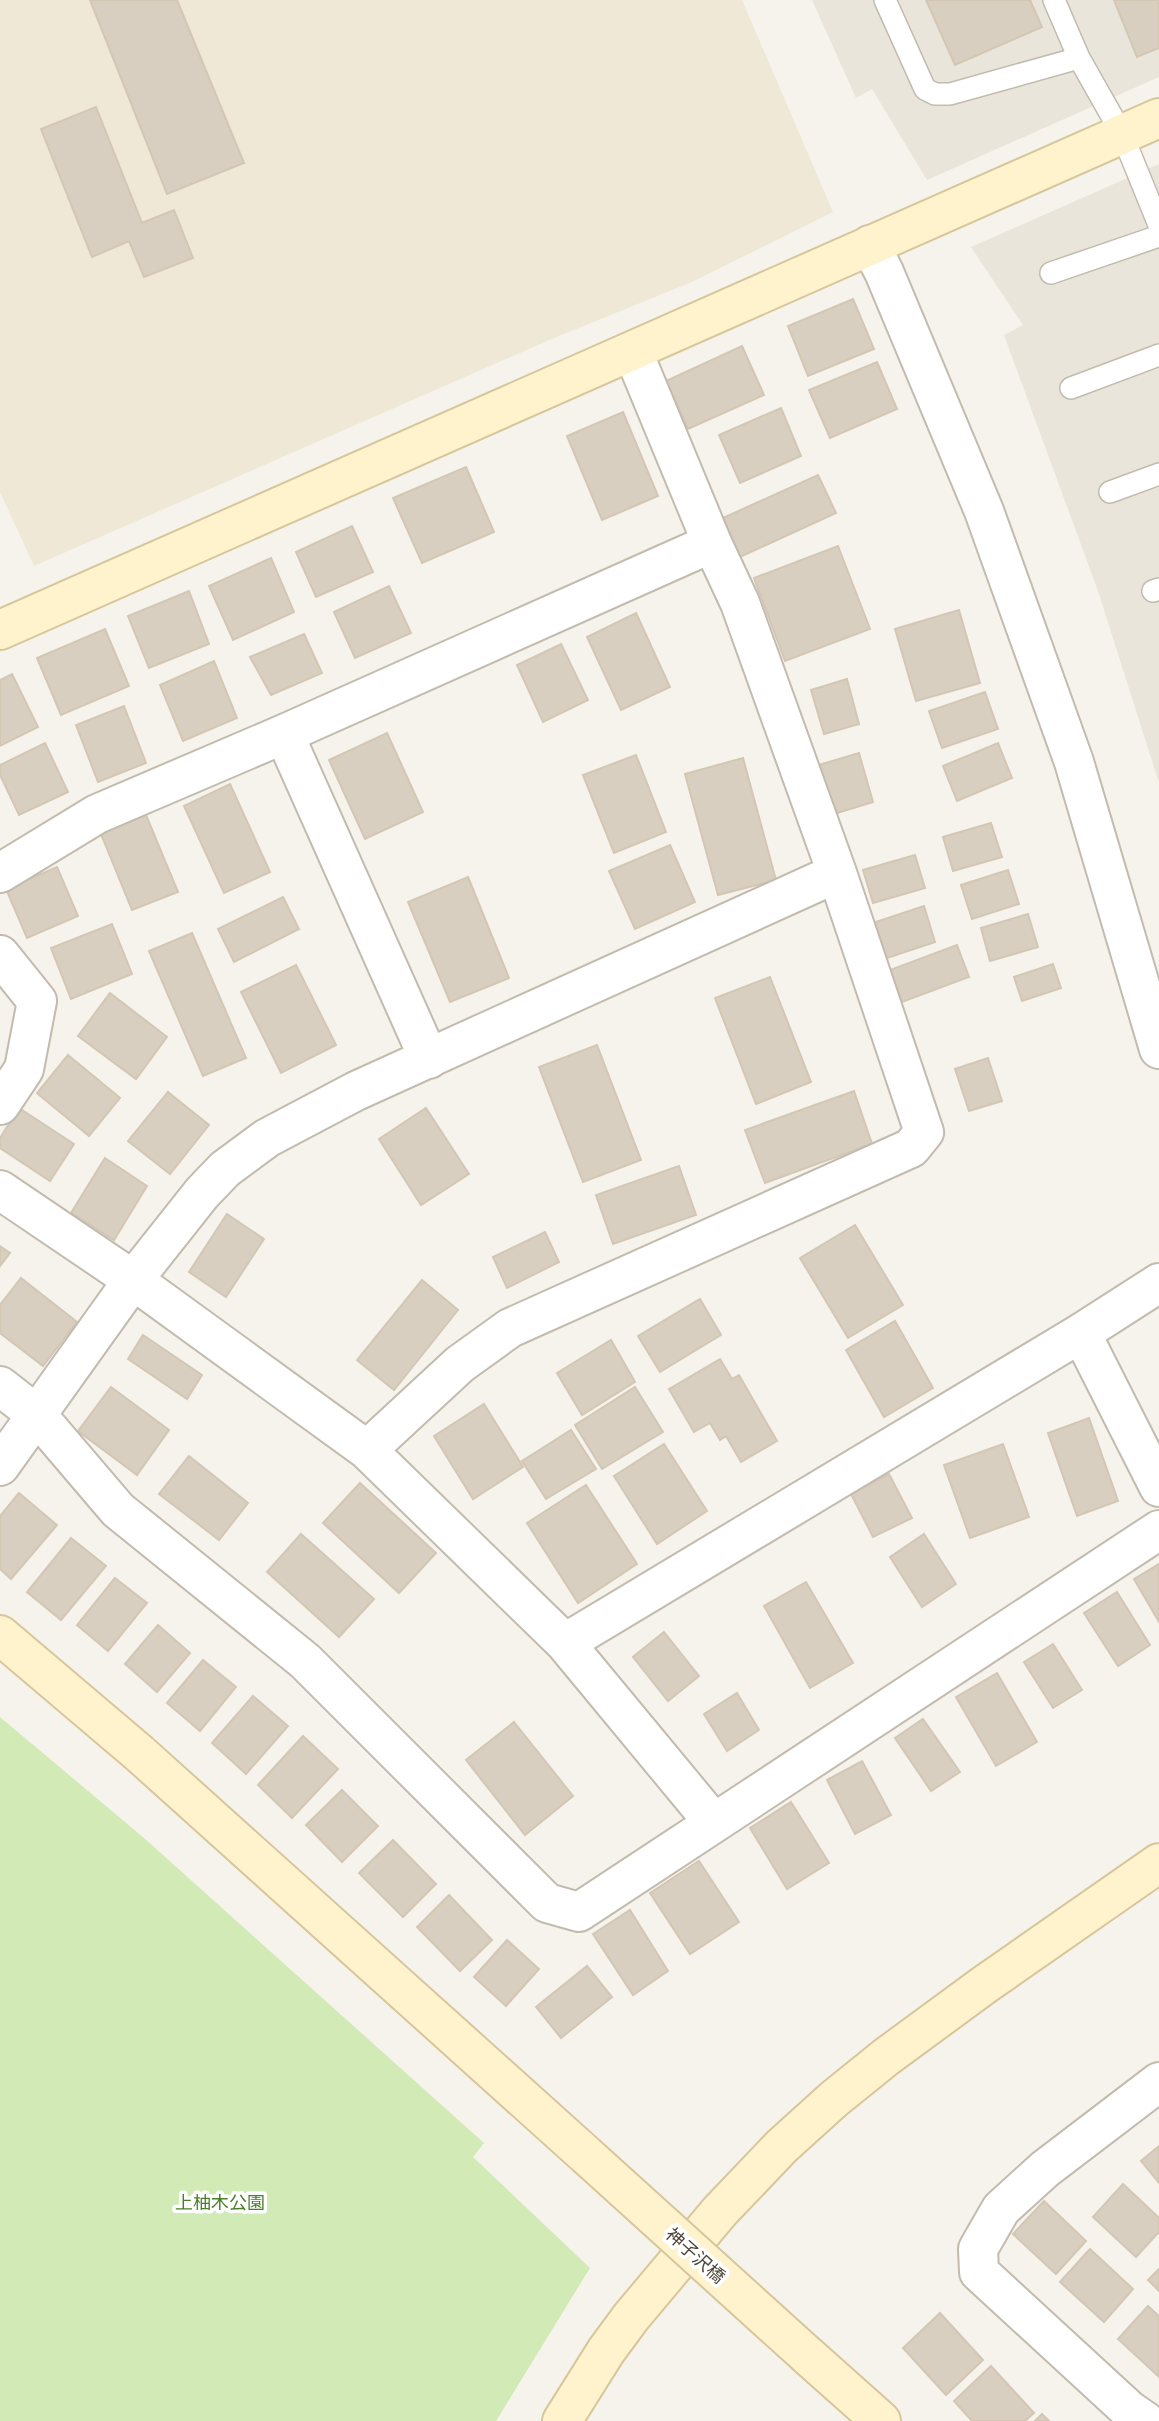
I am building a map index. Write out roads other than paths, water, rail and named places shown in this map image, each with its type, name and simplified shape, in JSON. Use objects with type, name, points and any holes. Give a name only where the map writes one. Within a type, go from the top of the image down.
[{"type":"street","points":[[0,630],[1159,118]]},
{"type":"street","points":[[870,245],[884,272],[989,524],[1074,762],[1159,1049]]},
{"type":"street","points":[[368,1450],[460,1364],[510,1328],[911,1148],[924,1132],[837,873],[740,603],[633,352]]},
{"type":"street","points":[[0,873],[97,814],[284,734],[712,542]]},
{"type":"street","points":[[284,734],[429,1059]]},
{"type":"street","points":[[0,1466],[133,1280],[225,1168],[278,1132],[356,1091],[837,873]]},
{"type":"street","points":[[0,955],[37,1001],[24,1069],[0,1105]]},
{"type":"street","points":[[0,1190],[133,1280],[368,1450],[565,1643],[714,1823]]},
{"type":"street","points":[[565,1643],[816,1494],[1159,1283]]},
{"type":"street","points":[[1081,1333],[1159,1487]]},
{"type":"street","points":[[0,1386],[37,1415],[118,1510],[305,1661],[547,1903],[579,1912],[1159,1530]]},
{"type":"street","name":"神子沢橋","points":[[0,1635],[139,1753],[881,2421]]},
{"type":"street","points":[[562,2421],[631,2317],[720,2211],[782,2146],[886,2057],[1159,1863]]},
{"type":"street","points":[[1145,2421],[1129,2410],[979,2272],[978,2249],[1001,2209],[1045,2169],[1159,2082]]},
{"type":"lane","points":[[886,0],[925,89],[935,94],[950,94],[1079,58]]},
{"type":"lane","points":[[1054,0],[1079,58],[1152,183],[1159,225]]},
{"type":"lane","points":[[1051,273],[1159,236]]},
{"type":"lane","points":[[1071,388],[1159,355]]},
{"type":"lane","points":[[1110,492],[1159,474]]},
{"type":"park label","name":"上柚木公園","points":[[220,2202]]}]
